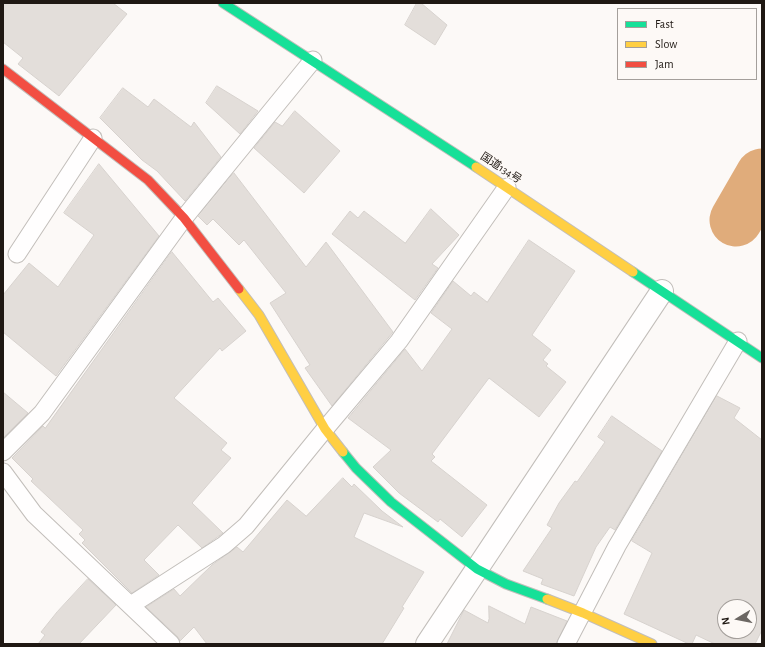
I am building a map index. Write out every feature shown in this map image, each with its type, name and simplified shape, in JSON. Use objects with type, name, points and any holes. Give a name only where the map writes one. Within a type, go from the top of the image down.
[{"type":"main road","name":"国道134号","points":[[223,3],[507,187],[762,358]]},
{"type":"main road","points":[[3,69],[148,180],[184,218],[259,315],[325,429],[356,468],[391,502],[477,569],[506,584],[583,613],[652,644]]},
{"type":"street","points":[[427,644],[662,291]]},
{"type":"lane","points":[[3,452],[42,413],[184,218],[313,60]]},
{"type":"lane","points":[[17,254],[93,138]]},
{"type":"lane","points":[[131,605],[224,546],[246,526],[399,341],[507,187]]},
{"type":"lane","points":[[566,644],[617,546],[738,341]]},
{"type":"lane","points":[[3,472],[34,514],[171,644]]},
{"type":"building","points":[[3,3],[113,3],[127,14],[59,96],[18,64],[23,58],[3,42]]},
{"type":"building","points":[[417,3],[421,3],[447,25],[435,45],[405,25]]},
{"type":"building","points":[[217,86],[258,111],[240,134],[206,103]]},
{"type":"building","points":[[123,88],[148,107],[154,99],[191,127],[194,122],[221,157],[185,201],[157,171],[142,160],[100,118]]},
{"type":"building","points":[[295,111],[340,151],[304,193],[254,148],[275,122],[282,126]]},
{"type":"building","points":[[99,164],[159,236],[56,376],[3,332],[3,295],[29,263],[58,287],[94,235],[64,213]]},
{"type":"building","points":[[234,173],[306,267],[326,242],[393,332],[332,406],[305,368],[310,365],[270,303],[286,293],[244,240],[239,245],[213,219],[207,225],[198,216]]},
{"type":"building","points":[[431,209],[459,235],[432,264],[438,268],[415,300],[332,234],[350,211],[358,218],[364,211],[405,243]]},
{"type":"building","points":[[529,240],[575,271],[532,335],[551,350],[543,360],[548,364],[546,366],[566,382],[539,417],[489,378],[432,454],[435,457],[431,461],[487,505],[462,537],[440,519],[438,522],[399,493],[373,467],[391,450],[348,418],[405,349],[422,371],[452,329],[431,313],[453,281],[471,296],[474,292],[487,302]]},
{"type":"building","points":[[172,252],[213,302],[218,298],[246,331],[222,351],[220,348],[174,398],[227,443],[221,450],[231,458],[192,503],[223,533],[202,548],[178,525],[144,560],[159,575],[132,593],[82,543],[85,540],[79,534],[83,530],[31,481],[33,479],[12,458],[43,426],[45,428]]},
{"type":"building","points":[[3,392],[28,413],[3,438]]},
{"type":"building","points":[[717,396],[740,408],[734,418],[762,440],[762,630],[755,644],[715,644],[696,635],[692,644],[689,644],[624,614],[652,553],[632,541]]},
{"type":"building","points":[[612,416],[662,451],[615,530],[610,527],[596,547],[574,596],[541,584],[543,579],[523,571],[552,528],[547,525],[559,503],[575,481],[577,482],[605,442],[598,437]]},
{"type":"building","points":[[343,478],[352,487],[354,484],[382,511],[403,527],[364,513],[354,537],[424,572],[402,607],[404,608],[382,644],[207,644],[194,627],[180,641],[178,637],[146,607],[174,589],[180,596],[212,565],[237,547],[243,552],[287,500],[306,516]]},
{"type":"building","points":[[88,579],[116,605],[79,644],[38,644],[45,635],[41,632],[57,612]]},
{"type":"building","points":[[489,606],[525,624],[531,607],[567,621],[556,644],[447,644],[464,610],[488,623]]},
{"type":"waterway","points":[[736,220],[762,175]]},
{"type":"traffic: fast","points":[[223,3],[476,167]]},
{"type":"traffic: fast","points":[[633,272],[762,358]]},
{"type":"traffic: fast","points":[[343,452],[356,468],[391,502],[477,569],[506,584],[547,599]]},
{"type":"traffic: slow","points":[[476,167],[633,272]]},
{"type":"traffic: slow","points":[[239,289],[259,315],[325,429],[343,452]]},
{"type":"traffic: slow","points":[[547,599],[583,613],[652,644]]},
{"type":"traffic: jam","points":[[3,69],[148,180],[184,218],[239,289]]}]
